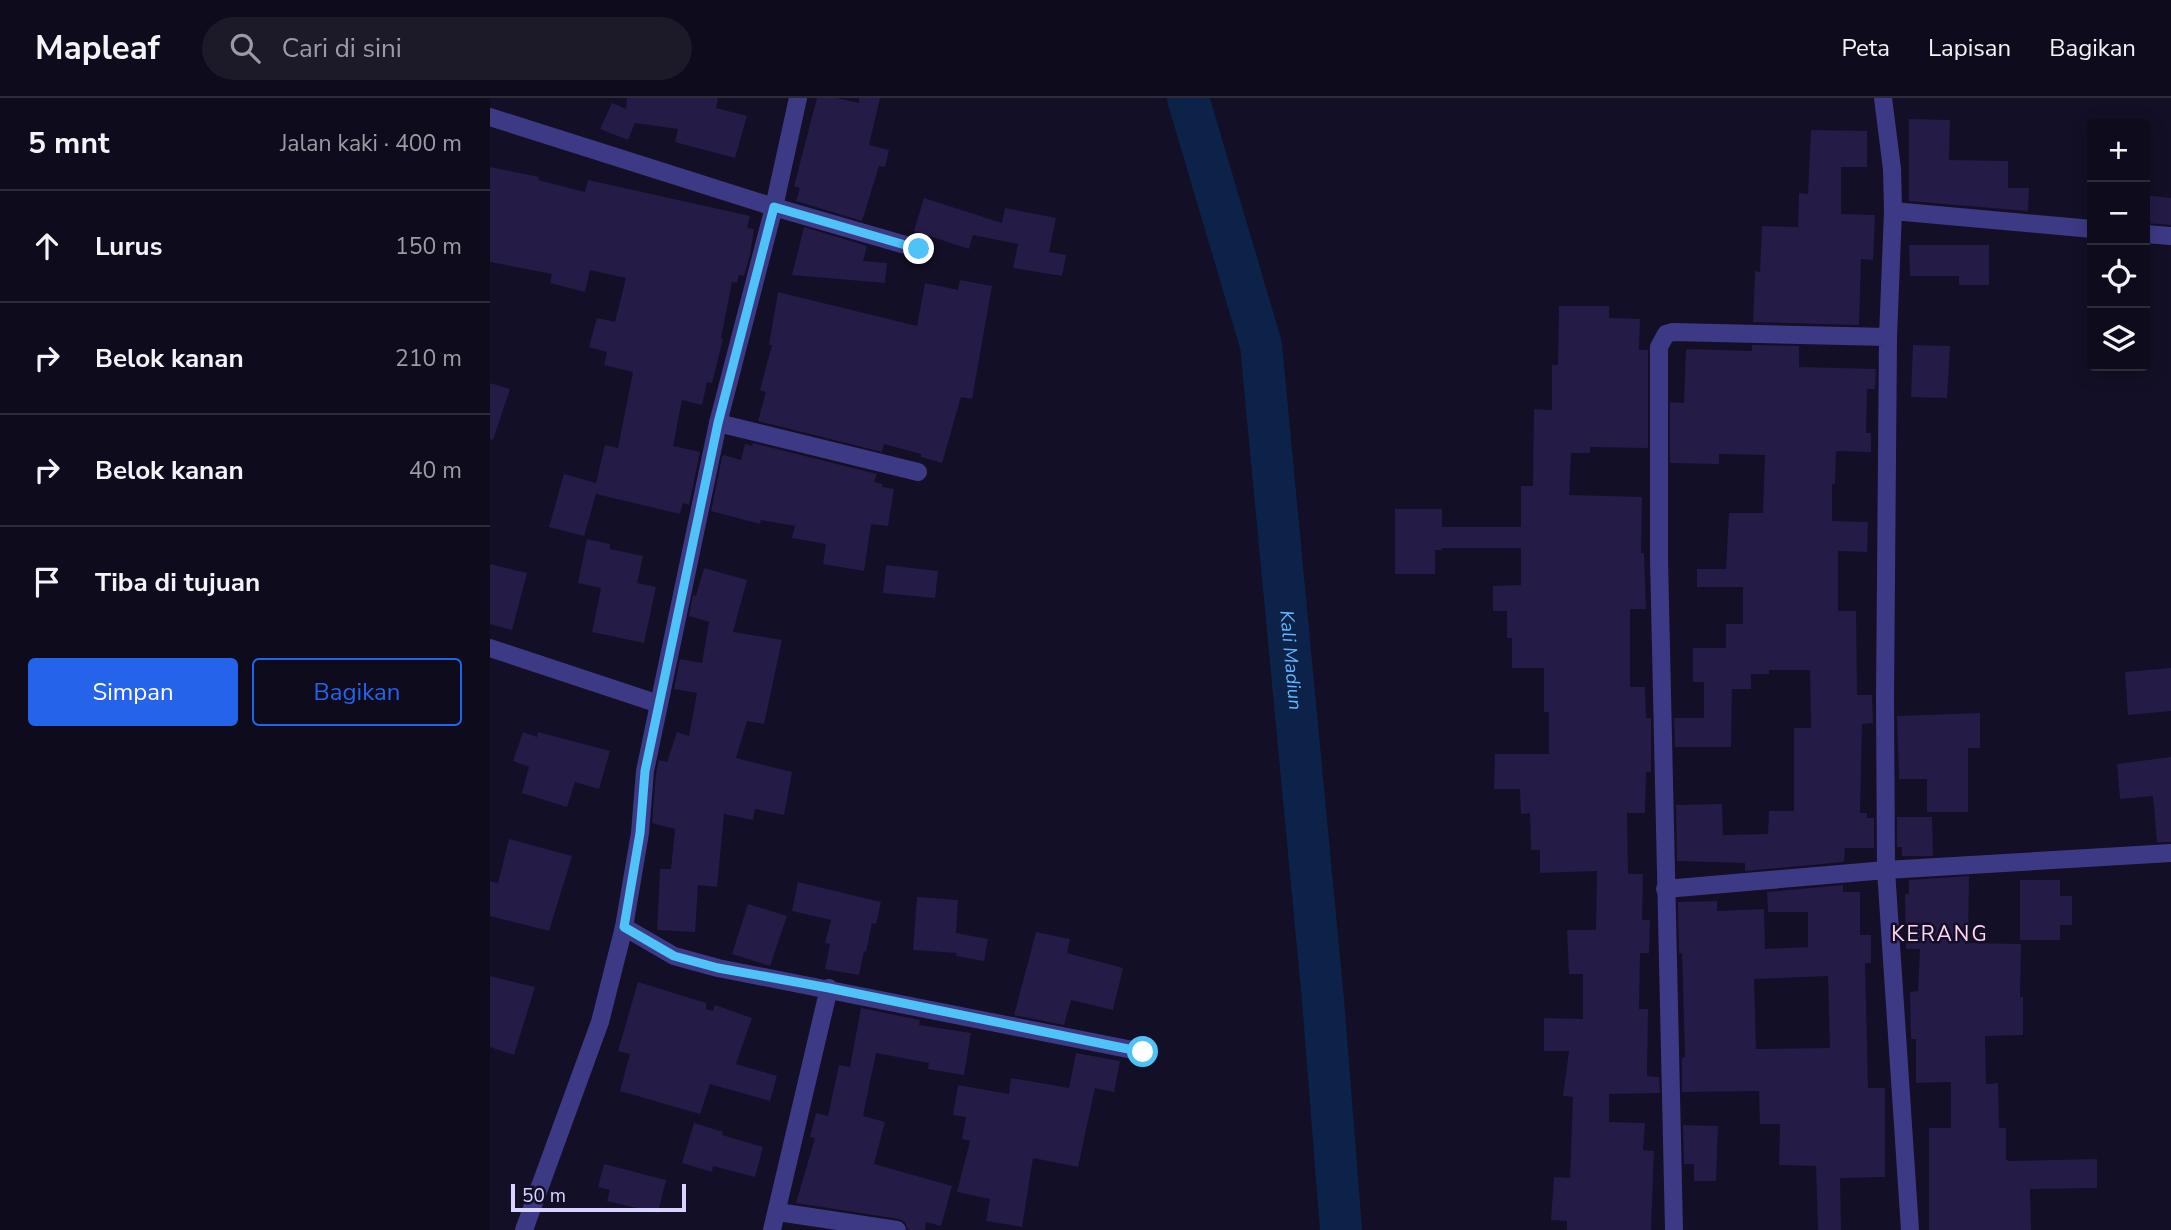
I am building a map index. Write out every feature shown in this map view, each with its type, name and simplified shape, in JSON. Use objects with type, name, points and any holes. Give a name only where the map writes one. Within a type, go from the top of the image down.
[{"type":"street","points":[[524,1230],[600,1022],[624,927],[640,833],[645,771],[659,704],[718,423],[774,207],[798,98]]},
{"type":"street","points":[[1883,98],[1891,158],[1893,211],[1888,337],[1886,870],[1910,1230]]},
{"type":"street","points":[[490,117],[774,207],[919,249]]},
{"type":"street","points":[[1893,211],[2087,229]]},
{"type":"street","points":[[2150,234],[2171,236]]},
{"type":"street","points":[[1674,1230],[1659,559],[1659,347],[1662,338],[1673,332],[1888,337]]},
{"type":"street","points":[[718,423],[918,472]]},
{"type":"street","points":[[490,648],[659,704]]},
{"type":"street","points":[[1665,889],[1886,870],[2171,853]]},
{"type":"street","points":[[624,927],[674,956],[718,968],[1143,1052]]},
{"type":"street","points":[[772,1230],[829,988]]},
{"type":"street","points":[[778,1212],[897,1230]]},
{"type":"building","points":[[627,98],[718,98],[716,108],[747,116],[735,158],[675,142],[678,129],[635,123],[628,140],[600,129],[612,103],[626,109]]},
{"type":"building","points":[[817,98],[837,98],[859,103],[859,98],[880,98],[869,145],[889,150],[885,167],[879,166],[862,221],[796,201],[800,188],[794,186]]},
{"type":"building","points":[[1909,119],[1950,120],[1949,160],[2008,161],[2008,188],[2029,188],[2028,211],[1909,201]]},
{"type":"building","points":[[1811,130],[1867,131],[1867,167],[1841,167],[1841,214],[1875,215],[1873,260],[1861,259],[1859,325],[1753,322],[1755,271],[1760,272],[1762,226],[1798,227],[1799,193],[1808,194]]},
{"type":"building","points":[[490,167],[539,177],[538,180],[585,192],[588,180],[750,216],[747,228],[754,229],[750,255],[744,276],[739,275],[737,283],[732,282],[721,338],[723,339],[712,383],[707,382],[702,405],[682,400],[673,446],[700,452],[689,505],[683,503],[680,514],[596,494],[584,536],[549,527],[564,474],[596,483],[605,445],[618,448],[633,372],[604,365],[607,352],[589,347],[597,318],[615,322],[626,278],[590,270],[585,292],[550,283],[552,274],[490,262]]},
{"type":"building","points":[[2150,196],[2171,198],[2171,225],[2150,223]]},
{"type":"building","points":[[924,198],[1002,223],[1005,208],[1056,218],[1049,252],[1066,255],[1062,276],[1013,268],[1018,244],[973,235],[969,249],[914,231]]},
{"type":"building","points":[[804,227],[867,246],[863,261],[887,263],[885,283],[792,275]]},
{"type":"building","points":[[1909,245],[1989,245],[1989,285],[1959,285],[1959,276],[1910,276]]},
{"type":"building","points":[[960,280],[992,286],[972,399],[961,397],[942,463],[884,444],[882,452],[758,421],[766,392],[760,390],[772,345],[769,345],[778,292],[917,326],[925,283],[958,290]]},
{"type":"building","points":[[1559,306],[1609,306],[1609,318],[1640,319],[1639,350],[1648,350],[1648,448],[1590,447],[1590,453],[1571,453],[1569,495],[1642,497],[1641,553],[1644,553],[1646,609],[1630,609],[1630,687],[1645,687],[1646,718],[1651,718],[1651,772],[1646,772],[1645,813],[1627,813],[1628,874],[1643,874],[1642,920],[1650,920],[1649,953],[1640,953],[1639,1009],[1648,1009],[1647,1076],[1659,1077],[1660,1093],[1609,1094],[1609,1122],[1645,1123],[1643,1150],[1654,1151],[1651,1230],[1567,1230],[1567,1221],[1551,1220],[1554,1177],[1570,1178],[1573,1097],[1563,1096],[1569,1051],[1544,1051],[1544,1018],[1583,1019],[1583,974],[1569,974],[1567,930],[1596,930],[1597,871],[1540,873],[1540,850],[1531,850],[1530,813],[1521,814],[1520,789],[1494,789],[1495,754],[1549,754],[1549,712],[1544,712],[1544,668],[1512,668],[1512,638],[1507,638],[1507,611],[1493,611],[1493,586],[1521,585],[1521,548],[1442,548],[1435,550],[1435,574],[1395,574],[1395,509],[1442,509],[1442,527],[1521,527],[1521,486],[1533,486],[1534,409],[1552,410],[1552,365],[1558,365]]},
{"type":"building","points":[[1752,345],[1799,346],[1799,367],[1876,369],[1875,389],[1867,389],[1866,433],[1871,433],[1871,452],[1836,451],[1835,484],[1832,484],[1832,521],[1868,522],[1867,552],[1838,551],[1838,611],[1856,611],[1857,695],[1872,695],[1873,723],[1862,724],[1860,813],[1867,813],[1867,818],[1874,818],[1874,848],[1845,848],[1844,862],[1745,871],[1745,863],[1677,861],[1676,805],[1722,804],[1723,835],[1768,834],[1769,811],[1794,811],[1794,728],[1811,728],[1810,670],[1769,670],[1769,674],[1751,674],[1751,689],[1732,689],[1731,747],[1675,747],[1674,718],[1704,718],[1704,682],[1693,682],[1693,648],[1726,648],[1726,624],[1743,624],[1743,587],[1697,587],[1697,569],[1726,569],[1729,513],[1763,513],[1765,455],[1719,454],[1719,464],[1670,463],[1670,402],[1684,403],[1686,349],[1752,351]]},
{"type":"building","points":[[1913,345],[1950,346],[1947,398],[1911,397]]},
{"type":"building","points":[[490,383],[510,389],[493,440],[490,439]]},
{"type":"building","points":[[753,443],[877,474],[874,482],[894,489],[888,526],[871,524],[864,571],[823,564],[826,544],[792,538],[795,526],[761,520],[760,524],[711,511],[722,457],[724,455],[741,460],[745,444],[752,446]]},
{"type":"building","points":[[587,539],[610,544],[610,549],[643,556],[637,583],[656,587],[644,643],[592,632],[601,588],[578,583]]},
{"type":"building","points":[[490,564],[527,573],[512,630],[490,624]]},
{"type":"building","points":[[886,565],[938,571],[935,598],[883,593]]},
{"type":"building","points":[[704,568],[747,580],[733,632],[782,640],[764,724],[747,721],[736,758],[792,772],[784,815],[755,809],[753,820],[724,814],[717,887],[698,885],[695,932],[657,930],[660,869],[671,869],[675,829],[652,823],[656,773],[659,760],[667,762],[677,732],[689,736],[697,693],[674,689],[680,659],[702,663],[709,622],[689,616],[693,595],[696,596]]},
{"type":"building","points":[[2171,668],[2171,711],[2128,715],[2125,672]]},
{"type":"building","points":[[1980,713],[1980,748],[1968,748],[1968,812],[1927,812],[1927,779],[1899,779],[1897,716]]},
{"type":"building","points":[[523,732],[537,737],[538,732],[610,751],[599,789],[575,782],[567,807],[522,793],[529,767],[513,761]]},
{"type":"building","points":[[2171,757],[2171,842],[2157,842],[2153,796],[2120,799],[2117,764]]},
{"type":"building","points":[[1897,817],[1932,817],[1933,856],[1902,856],[1902,847],[1897,847]]},
{"type":"building","points":[[509,839],[572,856],[549,931],[490,916],[490,881],[498,883]]},
{"type":"building","points":[[1969,876],[1968,943],[2021,944],[2020,997],[2023,997],[2023,1035],[1985,1036],[1986,1084],[1998,1083],[1999,1128],[2006,1128],[2006,1159],[2097,1159],[2097,1188],[2030,1189],[2031,1230],[1929,1230],[1929,1128],[1951,1128],[1951,1082],[1916,1083],[1916,1039],[1911,1039],[1910,992],[1918,991],[1920,949],[1906,949],[1905,894],[1909,894],[1909,880]]},
{"type":"building","points":[[2020,880],[2060,880],[2060,896],[2072,896],[2072,925],[2060,925],[2060,940],[2020,940]]},
{"type":"building","points":[[798,882],[881,902],[876,924],[872,923],[859,975],[825,969],[830,944],[825,943],[831,920],[792,911]]},
{"type":"building","points":[[1843,885],[1843,892],[1860,892],[1860,935],[1871,935],[1871,963],[1865,963],[1868,1088],[1885,1088],[1885,1177],[1840,1178],[1841,1230],[1818,1230],[1816,1166],[1779,1165],[1780,1124],[1760,1124],[1759,1091],[1682,1092],[1682,1058],[1685,1057],[1678,902],[1717,901],[1717,911],[1764,909],[1765,949],[1808,947],[1808,912],[1768,912],[1767,892]],"holes":[[[1828,976],[1830,1048],[1756,1049],[1754,979]]]},
{"type":"building","points":[[917,897],[958,900],[956,933],[988,939],[984,961],[956,956],[957,953],[913,950]]},
{"type":"building","points":[[748,904],[787,916],[770,966],[732,954]]},
{"type":"building","points":[[1036,932],[1070,939],[1067,953],[1123,968],[1113,1010],[1071,1000],[1064,1025],[1014,1015]]},
{"type":"building","points":[[490,976],[535,987],[514,1055],[490,1047]]},
{"type":"building","points":[[638,982],[706,1003],[706,1009],[713,1011],[715,1005],[752,1018],[736,1064],[777,1076],[770,1101],[710,1084],[700,1114],[620,1091],[630,1054],[618,1051]]},
{"type":"building","points":[[861,1008],[920,1020],[919,1025],[971,1033],[964,1075],[928,1069],[929,1063],[876,1053],[863,1116],[885,1122],[874,1164],[952,1186],[941,1226],[926,1222],[925,1230],[908,1230],[905,1222],[899,1219],[796,1203],[815,1138],[810,1137],[816,1113],[828,1116],[839,1065],[850,1067]]},
{"type":"building","points":[[1076,1053],[1120,1061],[1114,1092],[1095,1088],[1078,1167],[1033,1158],[1022,1227],[986,1221],[990,1199],[957,1192],[970,1141],[962,1139],[966,1117],[953,1115],[958,1085],[1009,1094],[1011,1078],[1069,1088]]},
{"type":"building","points":[[694,1123],[723,1132],[722,1135],[763,1147],[755,1177],[713,1166],[712,1172],[682,1163]]},
{"type":"building","points":[[1683,1125],[1718,1126],[1716,1181],[1694,1181],[1694,1164],[1684,1164]]},
{"type":"building","points":[[604,1164],[666,1180],[658,1213],[607,1201],[610,1190],[598,1187]]},
{"type":"waterway","name":"Kali Madiun","points":[[1188,98],[1261,345],[1323,1000],[1341,1230]]},
{"type":"district","name":"KERANG","points":[[1940,934]]},
{"type":"route","points":[[919,249],[774,207],[718,423],[645,771],[640,833],[624,927],[674,956],[718,968],[1143,1052]]}]
